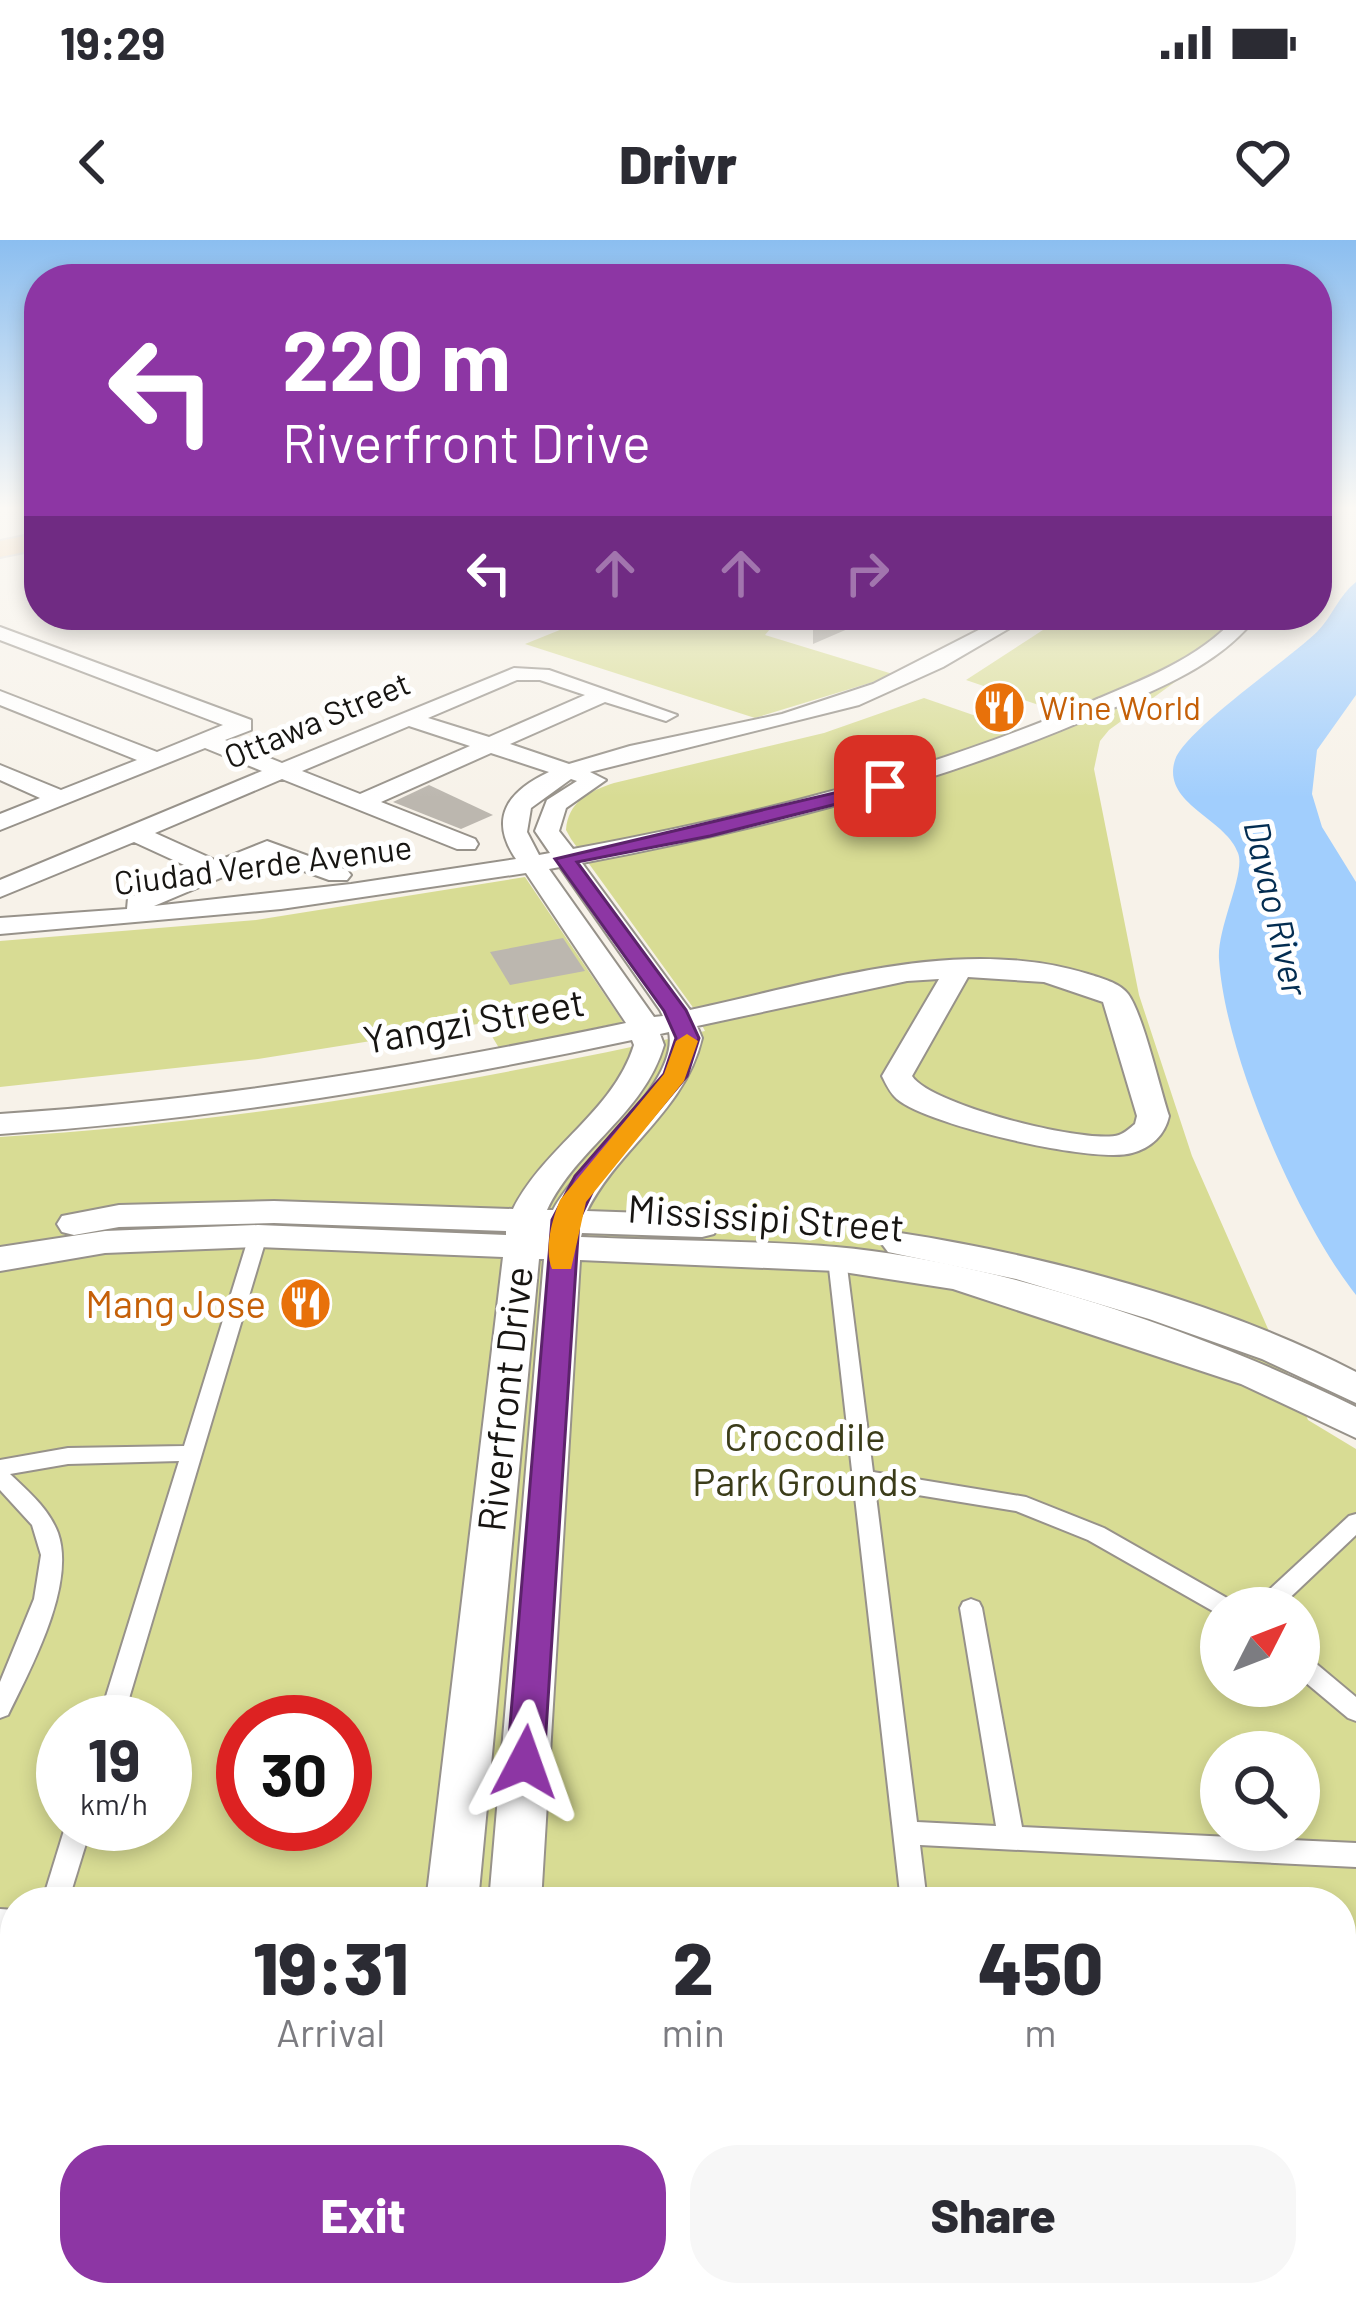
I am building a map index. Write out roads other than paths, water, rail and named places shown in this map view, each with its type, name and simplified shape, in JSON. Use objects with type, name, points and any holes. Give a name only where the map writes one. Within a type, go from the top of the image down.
[{"type":"street","points":[[408,718],[574,779],[727,750],[869,710],[967,669],[1018,630]]},
{"type":"street","name":"Ciudad Verde Avenue","points":[[0,926],[243,906],[549,862],[710,831],[826,802],[1016,742],[1162,676],[1235,630]]},
{"type":"street","points":[[0,633],[243,724],[209,742],[0,823]]},
{"type":"street","points":[[0,657],[38,648]]},
{"type":"street","name":"Ottawa Street","points":[[0,889],[520,673],[542,674],[666,715]]},
{"type":"street","points":[[361,802],[494,749],[604,694]]},
{"type":"street","points":[[0,698],[160,760]]},
{"type":"street","points":[[209,742],[466,844]]},
{"type":"street","points":[[0,772],[62,799]]},
{"type":"street","points":[[574,779],[549,815],[549,862],[646,1031]]},
{"type":"street","points":[[134,833],[213,869]]},
{"type":"street","points":[[136,904],[267,849],[338,875]]},
{"type":"street","points":[[549,862],[683,1023]]},
{"type":"street","name":"Yangzi Street","points":[[0,1124],[149,1114],[484,1065],[907,973],[958,968],[1041,975],[1096,986],[1117,997],[1153,1116],[1150,1129],[1125,1145],[1103,1145],[951,1115],[908,1095],[896,1076],[958,968]]},
{"type":"street","name":"Riverfront Drive","points":[[516,1887],[564,1234],[584,1182],[675,1076],[686,1050],[683,1023]]},
{"type":"street","name":"Riverfront Drive","points":[[454,1887],[523,1233],[546,1176],[642,1071],[649,1045],[646,1031]]},
{"type":"street","name":"Mississipi Street","points":[[0,1238],[118,1216],[203,1212],[523,1233]]},
{"type":"street","name":"Mississipi Street","points":[[564,1234],[837,1258],[954,1277],[1255,1374],[1356,1424]]},
{"type":"street","name":"Mississipi Street","points":[[0,1259],[105,1242],[258,1236],[819,1234],[967,1253],[1197,1321],[1266,1346],[1356,1389]]},
{"type":"lane","points":[[118,1695],[258,1236]]},
{"type":"lane","points":[[837,1258],[912,1887]]},
{"type":"lane","points":[[0,1708],[45,1600],[52,1567],[50,1538],[35,1512],[0,1472],[68,1456],[191,1453]]},
{"type":"lane","points":[[863,1478],[1019,1503],[1096,1534],[1200,1593]]},
{"type":"lane","points":[[1286,1587],[1356,1522]]},
{"type":"lane","points":[[971,1608],[1011,1838]]},
{"type":"lane","points":[[1320,1681],[1356,1711]]},
{"type":"lane","points":[[906,1833],[1356,1855]]},
{"type":"lane","points":[[60,1887],[71,1851]]},
{"type":"water","name":"Davao River","points":[[1337,605],[1356,605],[1356,695],[1317,750],[1312,794],[1322,827],[1356,882],[1356,1295],[1288,1181],[1235,1041],[1219,959],[1238,874],[1238,853],[1221,830],[1186,800],[1173,775],[1175,760],[1197,732],[1319,630],[1332,630]]},
{"type":"place","name":"Wine World","points":[[1000,708]]},
{"type":"place","name":"Mang Jose","points":[[305,1304]]},
{"type":"park label","name":"Crocodile Park Grounds","points":[[805,1460]]}]
